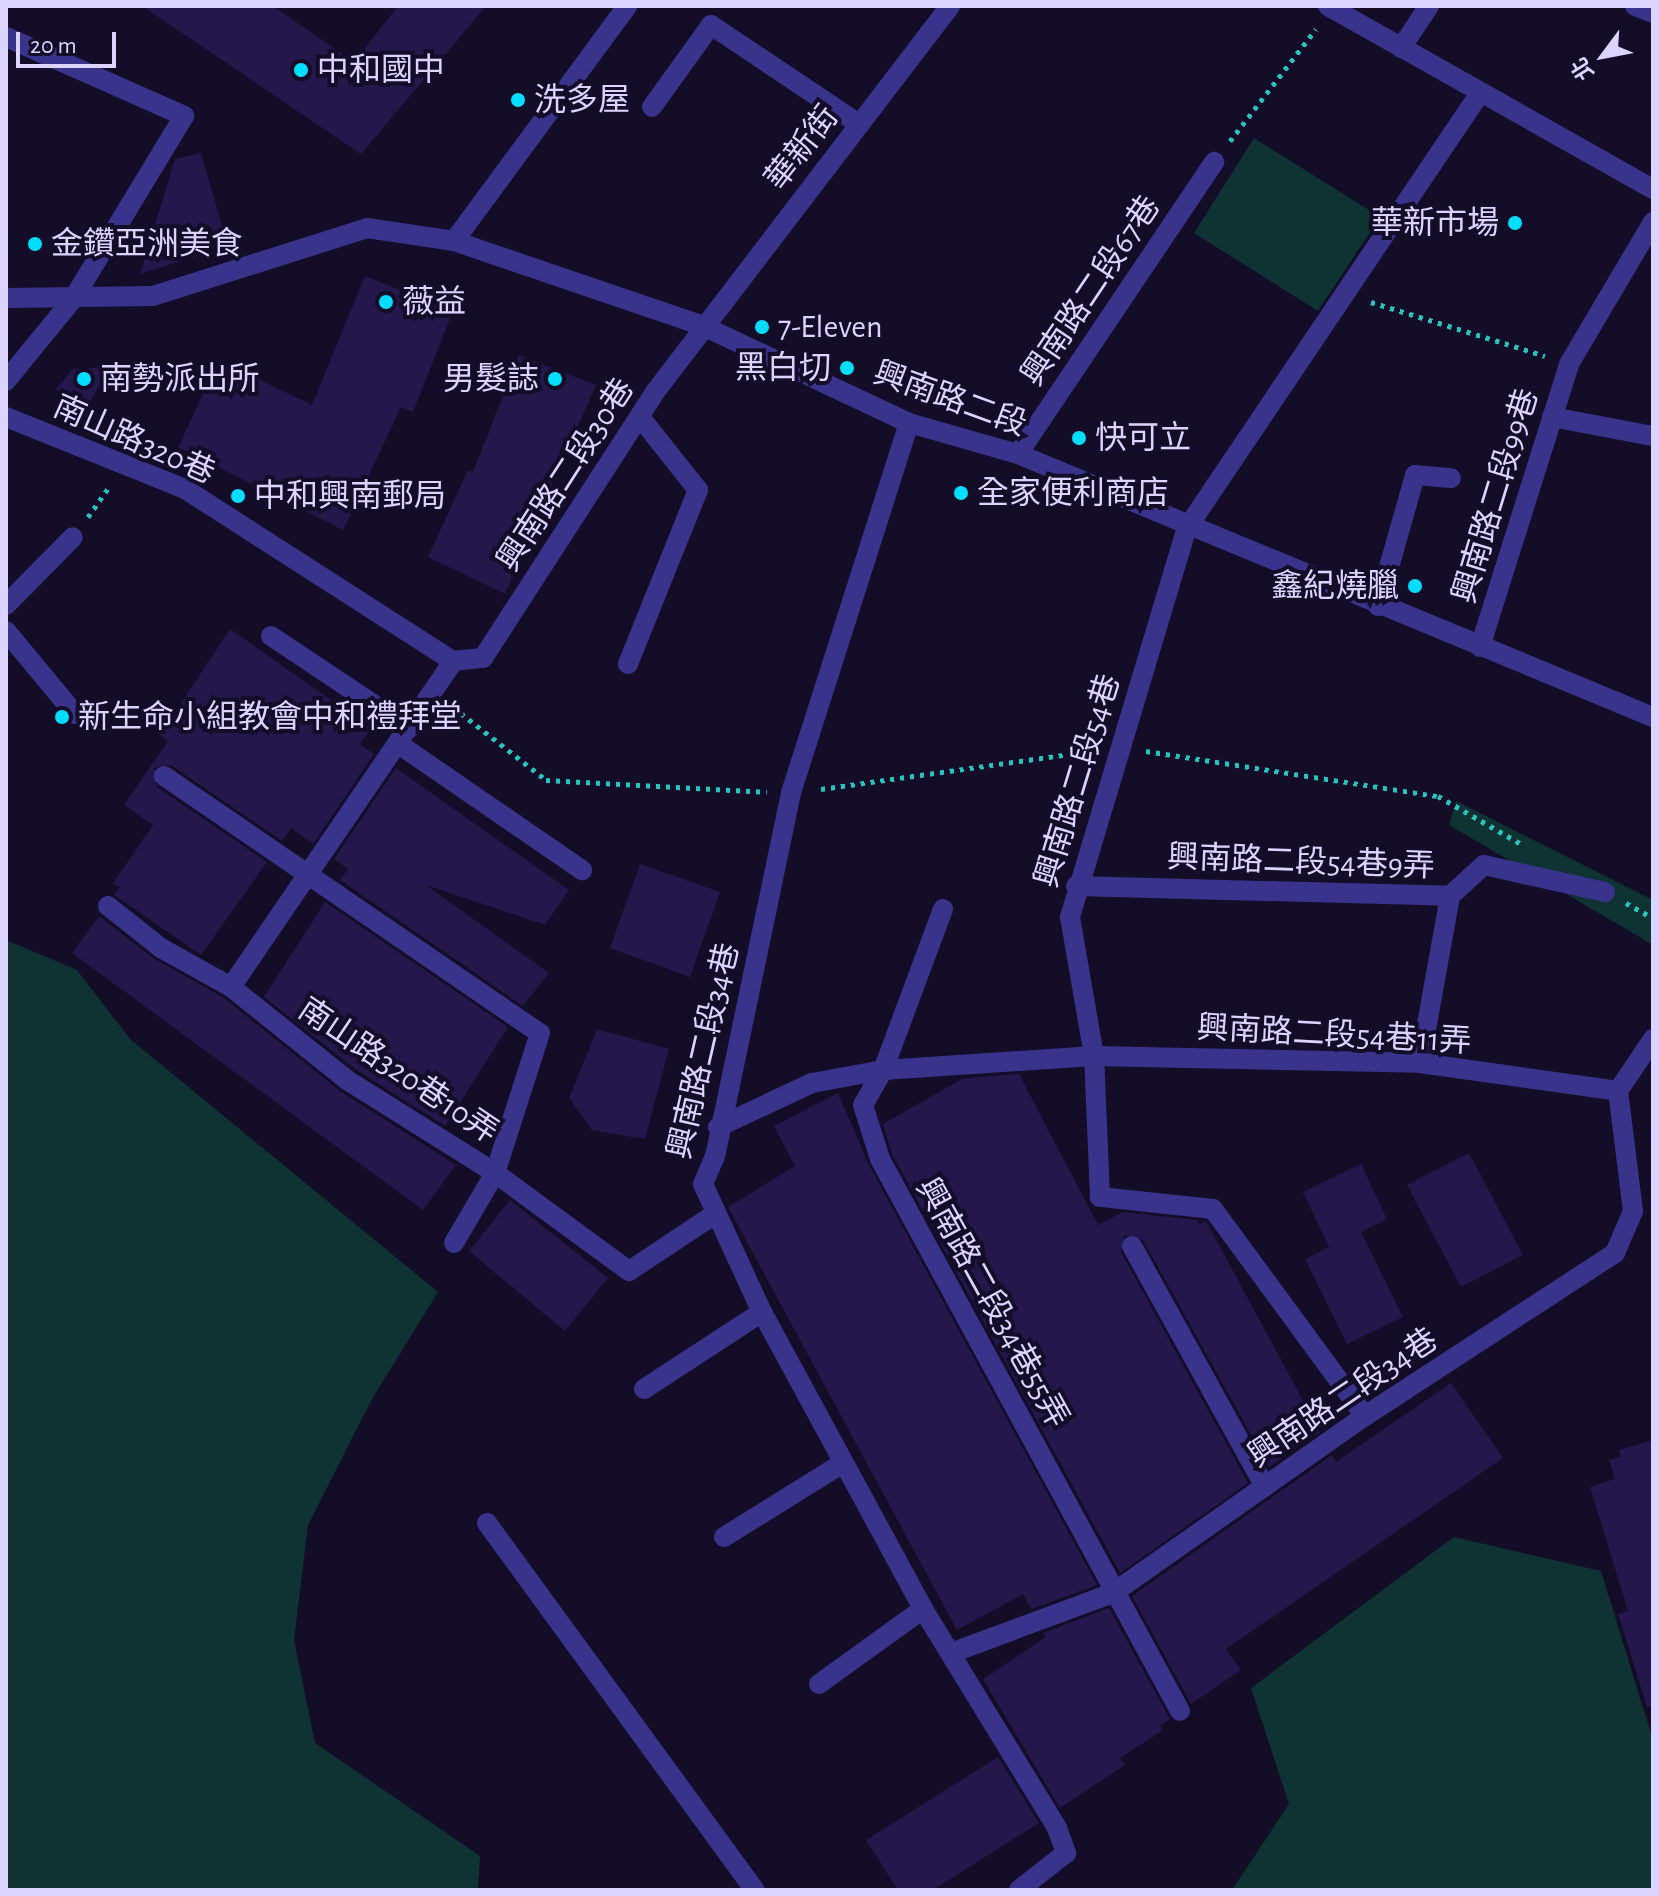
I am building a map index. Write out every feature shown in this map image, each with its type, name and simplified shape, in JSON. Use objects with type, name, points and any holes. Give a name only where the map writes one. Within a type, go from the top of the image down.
[{"type":"street","points":[[454,241],[627,6]]},
{"type":"street","name":"華新街","points":[[703,326],[950,6]]},
{"type":"street","points":[[1401,48],[1429,6]]},
{"type":"street","points":[[1635,6],[1653,13]]},
{"type":"street","points":[[1325,12],[1401,48],[1653,189]]},
{"type":"street","points":[[652,107],[711,25],[859,124]]},
{"type":"street","points":[[6,37],[184,116],[73,299],[6,381]]},
{"type":"street","name":"興南路二段54巷","points":[[1365,1416],[1213,1209],[1100,1197],[1094,1056],[1070,917],[1076,886],[1187,528],[1349,295],[1480,93]]},
{"type":"street","name":"興南路二段67巷","points":[[1018,454],[1214,162]]},
{"type":"street","name":"興南路二段99巷","points":[[1480,647],[1569,364],[1653,222]]},
{"type":"street","name":"興南路二段","points":[[6,298],[153,296],[367,228],[454,241],[703,326],[909,423],[1018,454],[1187,528],[1653,717]]},
{"type":"street","name":"興南路二段30巷","points":[[453,661],[483,658],[703,326]]},
{"type":"street","name":"南山路320巷","points":[[6,417],[185,489],[453,661]]},
{"type":"street","points":[[628,664],[698,490],[640,417]]},
{"type":"street","points":[[1552,417],[1653,436]]},
{"type":"street","name":"興南路二段34巷","points":[[909,423],[791,793],[703,1184],[762,1312],[923,1609],[1057,1828],[1066,1853],[1019,1890]]},
{"type":"street","points":[[1378,606],[1415,475],[1451,478]]},
{"type":"street","points":[[6,605],[73,537]]},
{"type":"street","points":[[6,631],[75,714]]},
{"type":"street","points":[[271,636],[582,870]]},
{"type":"street","points":[[231,987],[305,876],[405,736],[453,661]]},
{"type":"street","points":[[164,776],[305,876],[505,1005],[540,1033],[495,1173],[454,1243]]},
{"type":"street","name":"興南路二段54巷9弄","points":[[1076,886],[1450,896],[1484,865],[1605,892]]},
{"type":"street","points":[[1420,1063],[1450,896]]},
{"type":"street","name":"南山路320巷10弄","points":[[108,906],[161,948],[231,987],[347,1080],[495,1173],[629,1271],[715,1214]]},
{"type":"street","name":"興南路二段34巷55弄","points":[[943,909],[883,1070],[863,1105],[880,1159],[1113,1593],[1180,1711]]},
{"type":"street","points":[[1618,1091],[1653,1039]]},
{"type":"street","name":"興南路二段54巷11弄","points":[[718,1127],[812,1083],[883,1070],[1094,1056],[1420,1063],[1618,1091]]},
{"type":"street","name":"興南路二段34巷","points":[[951,1653],[1113,1593],[1365,1416],[1615,1253],[1633,1211],[1618,1091]]},
{"type":"street","points":[[1132,1246],[1265,1487]]},
{"type":"street","points":[[644,1389],[762,1312]]},
{"type":"street","points":[[724,1537],[843,1463]]},
{"type":"street","points":[[487,1523],[755,1890]]},
{"type":"street","points":[[819,1684],[923,1609]]},
{"type":"path","points":[[1214,162],[1325,12]]},
{"type":"path","points":[[1349,295],[1569,364]]},
{"type":"path","points":[[73,537],[126,465]]},
{"type":"path","points":[[459,696],[452,708],[546,780],[791,793],[1120,747],[1438,796],[1528,848]]},
{"type":"path","points":[[1605,892],[1653,918]]},
{"type":"green space","points":[[1254,138],[1380,217],[1318,311],[1194,233]]},
{"type":"green space","points":[[1456,801],[1653,900],[1653,945],[1449,825]]},
{"type":"green space","points":[[6,940],[77,970],[130,1039],[438,1292],[372,1399],[308,1525],[294,1640],[315,1743],[480,1856],[478,1890],[6,1890]]},
{"type":"green space","points":[[1454,1537],[1601,1571],[1653,1740],[1653,1890],[1232,1890],[1289,1804],[1251,1688]]},
{"type":"building","points":[[142,6],[273,6],[354,62],[398,6],[486,6],[361,154]]},
{"type":"building","points":[[201,153],[228,246],[140,274],[175,159]]},
{"type":"building","points":[[365,276],[453,311],[413,412],[401,407],[343,530],[178,447],[219,360],[312,405]]},
{"type":"building","points":[[519,355],[596,385],[505,594],[428,557],[468,470],[473,472]]},
{"type":"building","name":"南勢派出所","points":[[110,367],[89,404],[55,390],[73,369]]},
{"type":"building","points":[[230,629],[371,728],[360,744],[374,754],[313,844],[291,828],[282,841],[171,765],[154,768],[157,787],[267,862],[201,955],[114,895],[120,887],[113,883],[153,825],[124,805],[168,741],[160,735]]},
{"type":"building","points":[[396,768],[569,890],[545,925],[426,885],[549,973],[523,1006],[340,880],[348,869],[334,859]]},
{"type":"building","points":[[640,864],[720,892],[690,977],[610,948]]},
{"type":"building","points":[[325,902],[508,1027],[445,1126],[355,1069],[264,997]]},
{"type":"building","points":[[99,916],[153,958],[224,998],[340,1091],[456,1165],[423,1210],[72,953]]},
{"type":"building","points":[[597,1029],[669,1049],[645,1139],[592,1130],[569,1098]]},
{"type":"building","points":[[1019,1074],[1098,1225],[1123,1212],[1197,1220],[1199,1225],[1206,1221],[1320,1432],[1269,1467],[1143,1240],[1125,1235],[1121,1252],[1248,1483],[1120,1573],[892,1154],[883,1124],[964,1078]]},
{"type":"building","points":[[838,1093],[869,1165],[1097,1585],[1031,1609],[1023,1594],[957,1630],[728,1207],[795,1166],[774,1126]]},
{"type":"building","points":[[1469,1153],[1523,1255],[1461,1287],[1407,1185]]},
{"type":"building","points":[[1361,1164],[1387,1219],[1361,1232],[1403,1317],[1347,1344],[1305,1259],[1329,1247],[1303,1192]]},
{"type":"building","points":[[510,1200],[608,1278],[565,1331],[469,1251]]},
{"type":"building","points":[[1451,1383],[1503,1458],[1226,1649],[1241,1670],[1191,1704],[1132,1596],[1332,1455],[1336,1462]]},
{"type":"building","points":[[1653,1440],[1653,1706],[1647,1707],[1618,1614],[1628,1611],[1590,1487],[1615,1479],[1609,1460],[1621,1457],[1619,1450]]},
{"type":"building","points":[[1109,1608],[1170,1719],[1160,1726],[1163,1730],[1120,1758],[1125,1765],[1060,1808],[983,1679],[1046,1637],[1043,1633]]},
{"type":"building","points":[[998,1757],[1039,1823],[933,1890],[898,1890],[866,1840]]},
{"type":"place","name":"中和國中","points":[[301,70]]},
{"type":"place","name":"洗多屋","points":[[518,100]]},
{"type":"place","name":"華新市場","points":[[1515,223]]},
{"type":"place","name":"金鑽亞洲美食","points":[[35,244]]},
{"type":"place","name":"薇益","points":[[386,302]]},
{"type":"place","name":"7-Eleven","points":[[762,327]]},
{"type":"place","name":"黑白切","points":[[847,368]]},
{"type":"place","name":"南勢派出所","points":[[84,379]]},
{"type":"place","name":"男髮誌","points":[[555,379]]},
{"type":"place","name":"快可立","points":[[1079,438]]},
{"type":"place","name":"全家便利商店","points":[[961,493]]},
{"type":"place","name":"中和興南郵局","points":[[238,496]]},
{"type":"place","name":"鑫紀燒臘","points":[[1415,586]]},
{"type":"place","name":"新生命小組教會中和禮拜堂","points":[[62,717]]}]
